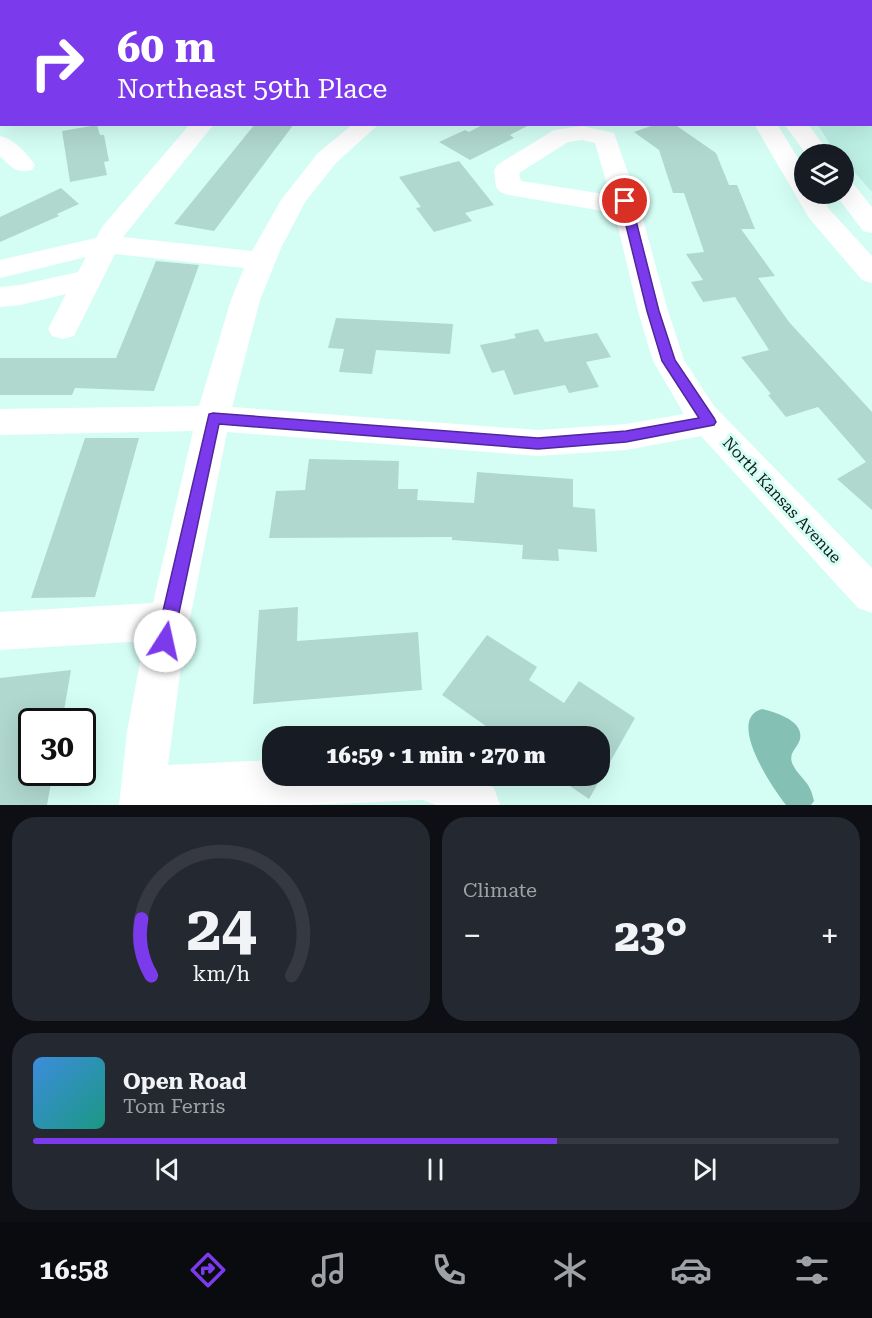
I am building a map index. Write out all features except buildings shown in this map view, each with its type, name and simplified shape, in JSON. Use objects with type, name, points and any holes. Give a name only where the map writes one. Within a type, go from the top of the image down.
[{"type":"street","points":[[63,329],[111,233],[201,126]]},
{"type":"street","points":[[365,126],[338,147],[310,176],[286,214],[261,261],[240,315],[225,366],[168,621],[142,797],[423,777],[448,786],[477,805]]},
{"type":"street","points":[[766,126],[794,172]]},
{"type":"street","points":[[797,126],[810,144]]},
{"type":"street","points":[[0,143],[23,165]]},
{"type":"street","name":"North Kansas Avenue","points":[[625,201],[653,311],[669,361],[709,422],[872,595]]},
{"type":"street","points":[[854,202],[872,225]]},
{"type":"street","points":[[813,204],[872,274]]},
{"type":"street","points":[[0,269],[106,244],[261,261]]},
{"type":"street","points":[[0,297],[20,295],[89,279]]},
{"type":"street","points":[[2,426],[213,418],[538,443],[626,437],[709,422]]},
{"type":"street","points":[[0,631],[168,621]]},
{"type":"shaded area","points":[[819,126],[872,126],[872,192],[854,172],[854,144],[830,144]]},
{"type":"shaded area","points":[[762,709],[787,718],[800,732],[800,739],[791,761],[810,788],[814,801],[811,805],[786,805],[763,771],[750,740],[748,726],[752,715]]},
{"type":"route","points":[[165,641],[213,418],[538,443],[583,442],[626,437],[709,422],[702,415],[669,361],[653,311],[625,201]]}]
